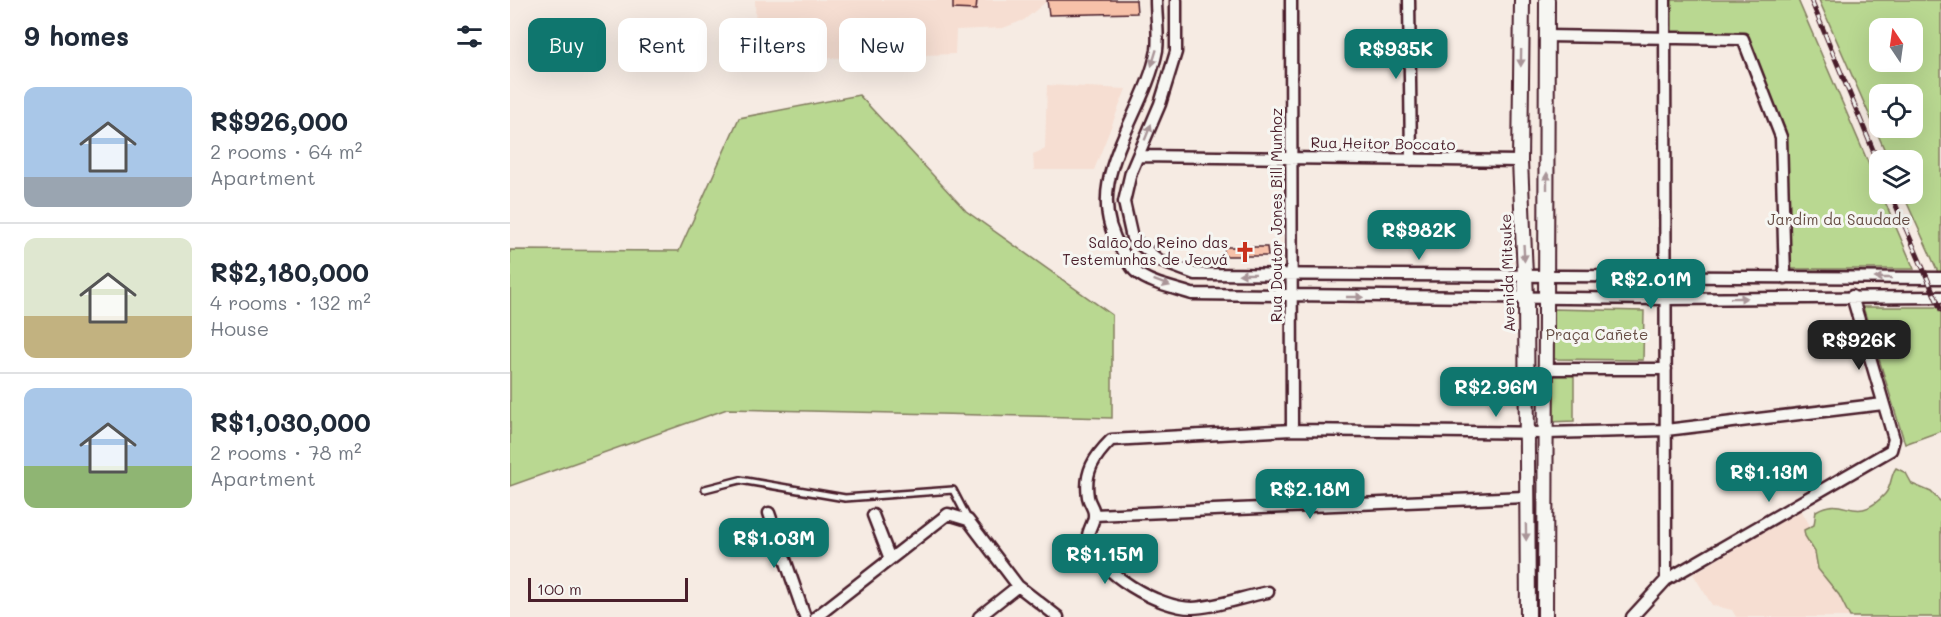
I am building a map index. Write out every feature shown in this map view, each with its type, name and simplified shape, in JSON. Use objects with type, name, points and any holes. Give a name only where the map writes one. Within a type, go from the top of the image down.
[{"type":"main road","name":"Avenida Mitsuke","points":[[1522,0],[1520,161],[1526,277],[1528,617]]},
{"type":"main road","points":[[1545,617],[1548,298],[1547,0]]},
{"type":"main road","points":[[1526,491],[1546,486]]},
{"type":"street","points":[[1156,0],[1157,50],[1141,97],[1123,135],[1106,189],[1110,223],[1116,242],[1135,272],[1192,294],[1666,299],[1941,297]]},
{"type":"street","points":[[1176,0],[1176,52],[1160,104],[1131,172],[1124,202],[1132,237],[1160,261],[1196,274],[1941,278]]},
{"type":"street","name":"Rua Doutor Jones Bill Munhoz","points":[[1291,0],[1292,430]]},
{"type":"street","points":[[1409,0],[1411,160]]},
{"type":"street","points":[[1665,0],[1666,580]]},
{"type":"street","points":[[1546,36],[1743,39],[1781,137],[1785,278]]},
{"type":"street","name":"Rua Heitor Boccato","points":[[1138,156],[1520,161]]},
{"type":"street","points":[[1632,617],[1666,580],[1891,450],[1894,439],[1852,296]]},
{"type":"street","points":[[1547,369],[1666,369]]},
{"type":"street","points":[[1268,592],[1223,604],[1176,607],[1124,583],[1100,561],[1087,538],[1094,515],[1088,498],[1087,478],[1093,459],[1111,441],[1292,430],[1546,433],[1666,430],[1883,404]]},
{"type":"street","points":[[1094,515],[1526,491]]},
{"type":"street","points":[[770,513],[805,617]]},
{"type":"street","points":[[816,617],[948,514],[968,520],[1018,586],[1058,617]]},
{"type":"street","points":[[873,515],[890,559]]},
{"type":"street","points":[[979,617],[1018,586]]},
{"type":"lane","points":[[705,489],[740,480],[845,498],[954,490],[968,520]]},
{"type":"shaded area","points":[[755,0],[1047,0],[1024,20],[1003,28],[956,30],[955,54],[926,55],[926,18],[839,18],[839,58],[827,59],[827,18],[756,18]]},
{"type":"shaded area","points":[[1047,85],[1126,89],[1094,170],[1034,170],[1033,154],[1045,149]]},
{"type":"shaded area","points":[[1801,510],[1863,617],[1736,617],[1732,610],[1712,605],[1693,574]]},
{"type":"green space","name":"Jardim da Saudade","points":[[1671,0],[1798,0],[1869,165],[1869,204],[1886,204],[1914,269],[1790,269],[1786,131],[1743,35],[1669,34]]},
{"type":"green space","points":[[1819,0],[1941,0],[1941,272],[1938,272],[1907,204],[1923,204],[1923,150],[1885,150],[1879,138],[1923,138],[1923,84],[1869,84],[1869,114]]},
{"type":"green space","points":[[859,95],[966,211],[1112,315],[1112,418],[727,409],[510,486],[510,250],[679,251],[739,118]]},
{"type":"green space","points":[[1863,307],[1941,307],[1941,431],[1905,444]]},
{"type":"green space","name":"Praça Cañete","points":[[1550,309],[1644,311],[1643,360],[1549,359]]},
{"type":"green space","points":[[1574,375],[1574,421],[1548,422],[1548,376]]},
{"type":"green space","points":[[1896,468],[1906,473],[1912,484],[1931,492],[1941,502],[1941,617],[1850,617],[1839,595],[1818,569],[1815,552],[1804,530],[1814,525],[1816,511],[1826,506],[1857,510],[1874,504],[1887,491]]},
{"type":"building","points":[[953,0],[977,0],[976,10],[953,9]]},
{"type":"building","points":[[1047,0],[1136,0],[1137,13],[1049,15]]},
{"type":"building","name":"Salão do Reino das Testemunhas de Jeová","points":[[1224,247],[1267,247],[1268,256],[1223,256]]},
{"type":"railway","points":[[1811,0],[1873,150]]},
{"type":"railway","points":[[1895,204],[1941,310]]},
{"type":"place","name":"Salão do Reino das Testemunhas de Jeová","points":[[1245,252]]}]
